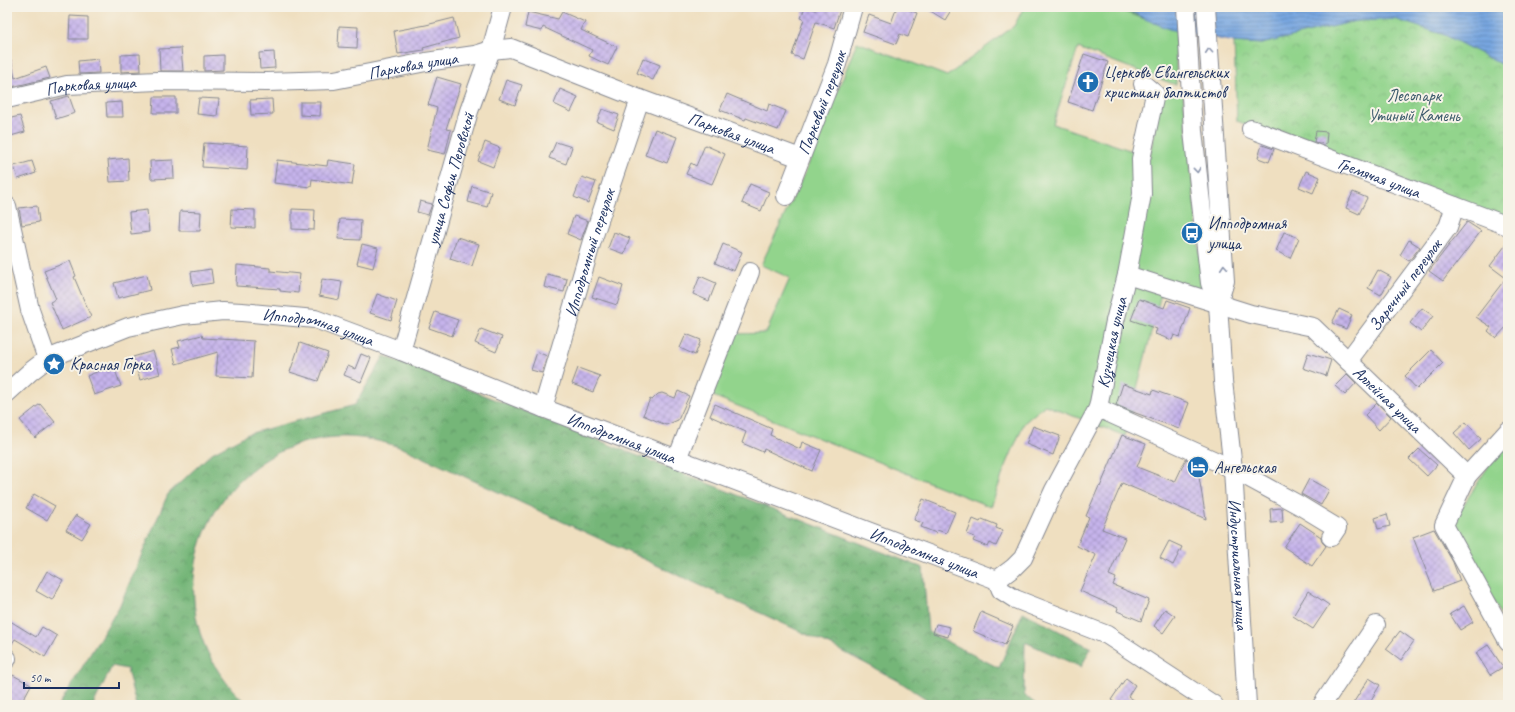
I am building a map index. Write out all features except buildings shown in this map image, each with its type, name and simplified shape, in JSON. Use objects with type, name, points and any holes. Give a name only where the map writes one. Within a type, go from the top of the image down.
[{"type":"street","name":"улица Софьи Перовской","points":[[401,351],[469,111],[491,50],[502,7]]},
{"type":"street","name":"Парковый переулок","points":[[786,196],[837,64],[853,7]]},
{"type":"street","name":"Индустриальная улица","points":[[1186,7],[1193,131],[1210,283],[1218,304],[1223,381],[1233,469],[1247,705]]},
{"type":"street","name":"Индустриальная улица","points":[[1206,7],[1225,282],[1218,304]]},
{"type":"street","name":"Парковая улица","points":[[7,99],[67,85],[158,81],[267,82],[334,80],[426,62],[475,55],[491,50],[511,48],[800,158]]},
{"type":"street","name":"Кузнецкая улица","points":[[997,580],[1023,558],[1054,490],[1098,408],[1115,321],[1127,275],[1142,194],[1141,159],[1155,94],[1143,84]]},
{"type":"street","name":"Ипподромный переулок","points":[[542,408],[592,241],[640,98]]},
{"type":"street","name":"Гремячая улица","points":[[1251,130],[1508,226]]},
{"type":"street","points":[[7,206],[30,310],[47,359]]},
{"type":"street","name":"Заречный переулок","points":[[1348,361],[1448,227],[1455,206]]},
{"type":"street","points":[[677,459],[750,272]]},
{"type":"street","name":"Аллейная улица","points":[[1127,275],[1251,314],[1313,328],[1467,476]]},
{"type":"street","name":"Ипподромная улица","points":[[7,393],[47,359],[128,327],[183,315],[224,311],[315,319],[401,351],[542,408],[997,580],[1001,590],[1015,599],[1107,635],[1214,705]]},
{"type":"street","points":[[1098,408],[1233,469],[1299,505],[1337,528],[1331,537]]},
{"type":"street","points":[[1508,431],[1467,476],[1444,525],[1508,641]]},
{"type":"street","points":[[1322,705],[1376,625]]},
{"type":"green space","points":[[1024,7],[1111,7],[1176,29],[1176,85],[1078,48],[1053,124],[1150,157],[1161,89],[1183,94],[1204,296],[1163,286],[1125,436],[1045,405],[1024,423],[1003,473],[991,507],[708,394],[734,334],[766,333],[790,278],[761,265],[807,168],[857,42],[947,76],[1014,26]]},
{"type":"green space","points":[[1111,7],[1123,7],[1145,19]]},
{"type":"green space","points":[[1488,7],[1508,7],[1508,16]]},
{"type":"green space","name":"Лесопарк Утиный Камень","points":[[1395,19],[1445,35],[1508,68],[1508,221],[1237,121],[1234,42],[1261,44],[1355,21]]},
{"type":"green space","points":[[384,356],[923,568],[928,632],[999,668],[1023,612],[1091,648],[1081,667],[1025,642],[1024,695],[1037,705],[936,705],[897,680],[834,647],[405,449],[354,437],[336,437],[301,443],[270,457],[243,477],[221,502],[205,532],[196,564],[194,598],[200,633],[208,653],[219,672],[232,690],[248,705],[136,705],[127,669],[112,666],[93,705],[59,705],[119,607],[168,494],[212,453],[248,434],[355,405]]},
{"type":"green space","points":[[1508,439],[1508,628],[1453,527],[1457,515],[1504,442]]},
{"type":"water","points":[[1123,7],[1488,7],[1508,16],[1508,68],[1445,35],[1395,19],[1355,21],[1261,44],[1234,42],[1169,29],[1145,19]]},
{"type":"waterway","points":[[1508,519],[1505,532],[1508,550]]},
{"type":"place","name":"Церковь Евангельских христиан баптистов","points":[[1088,82]]},
{"type":"place","name":"Ипподромная улица","points":[[1192,233]]},
{"type":"place","name":"Красная Горка","points":[[54,364]]},
{"type":"place","name":"Ангельская","points":[[1198,467]]}]
